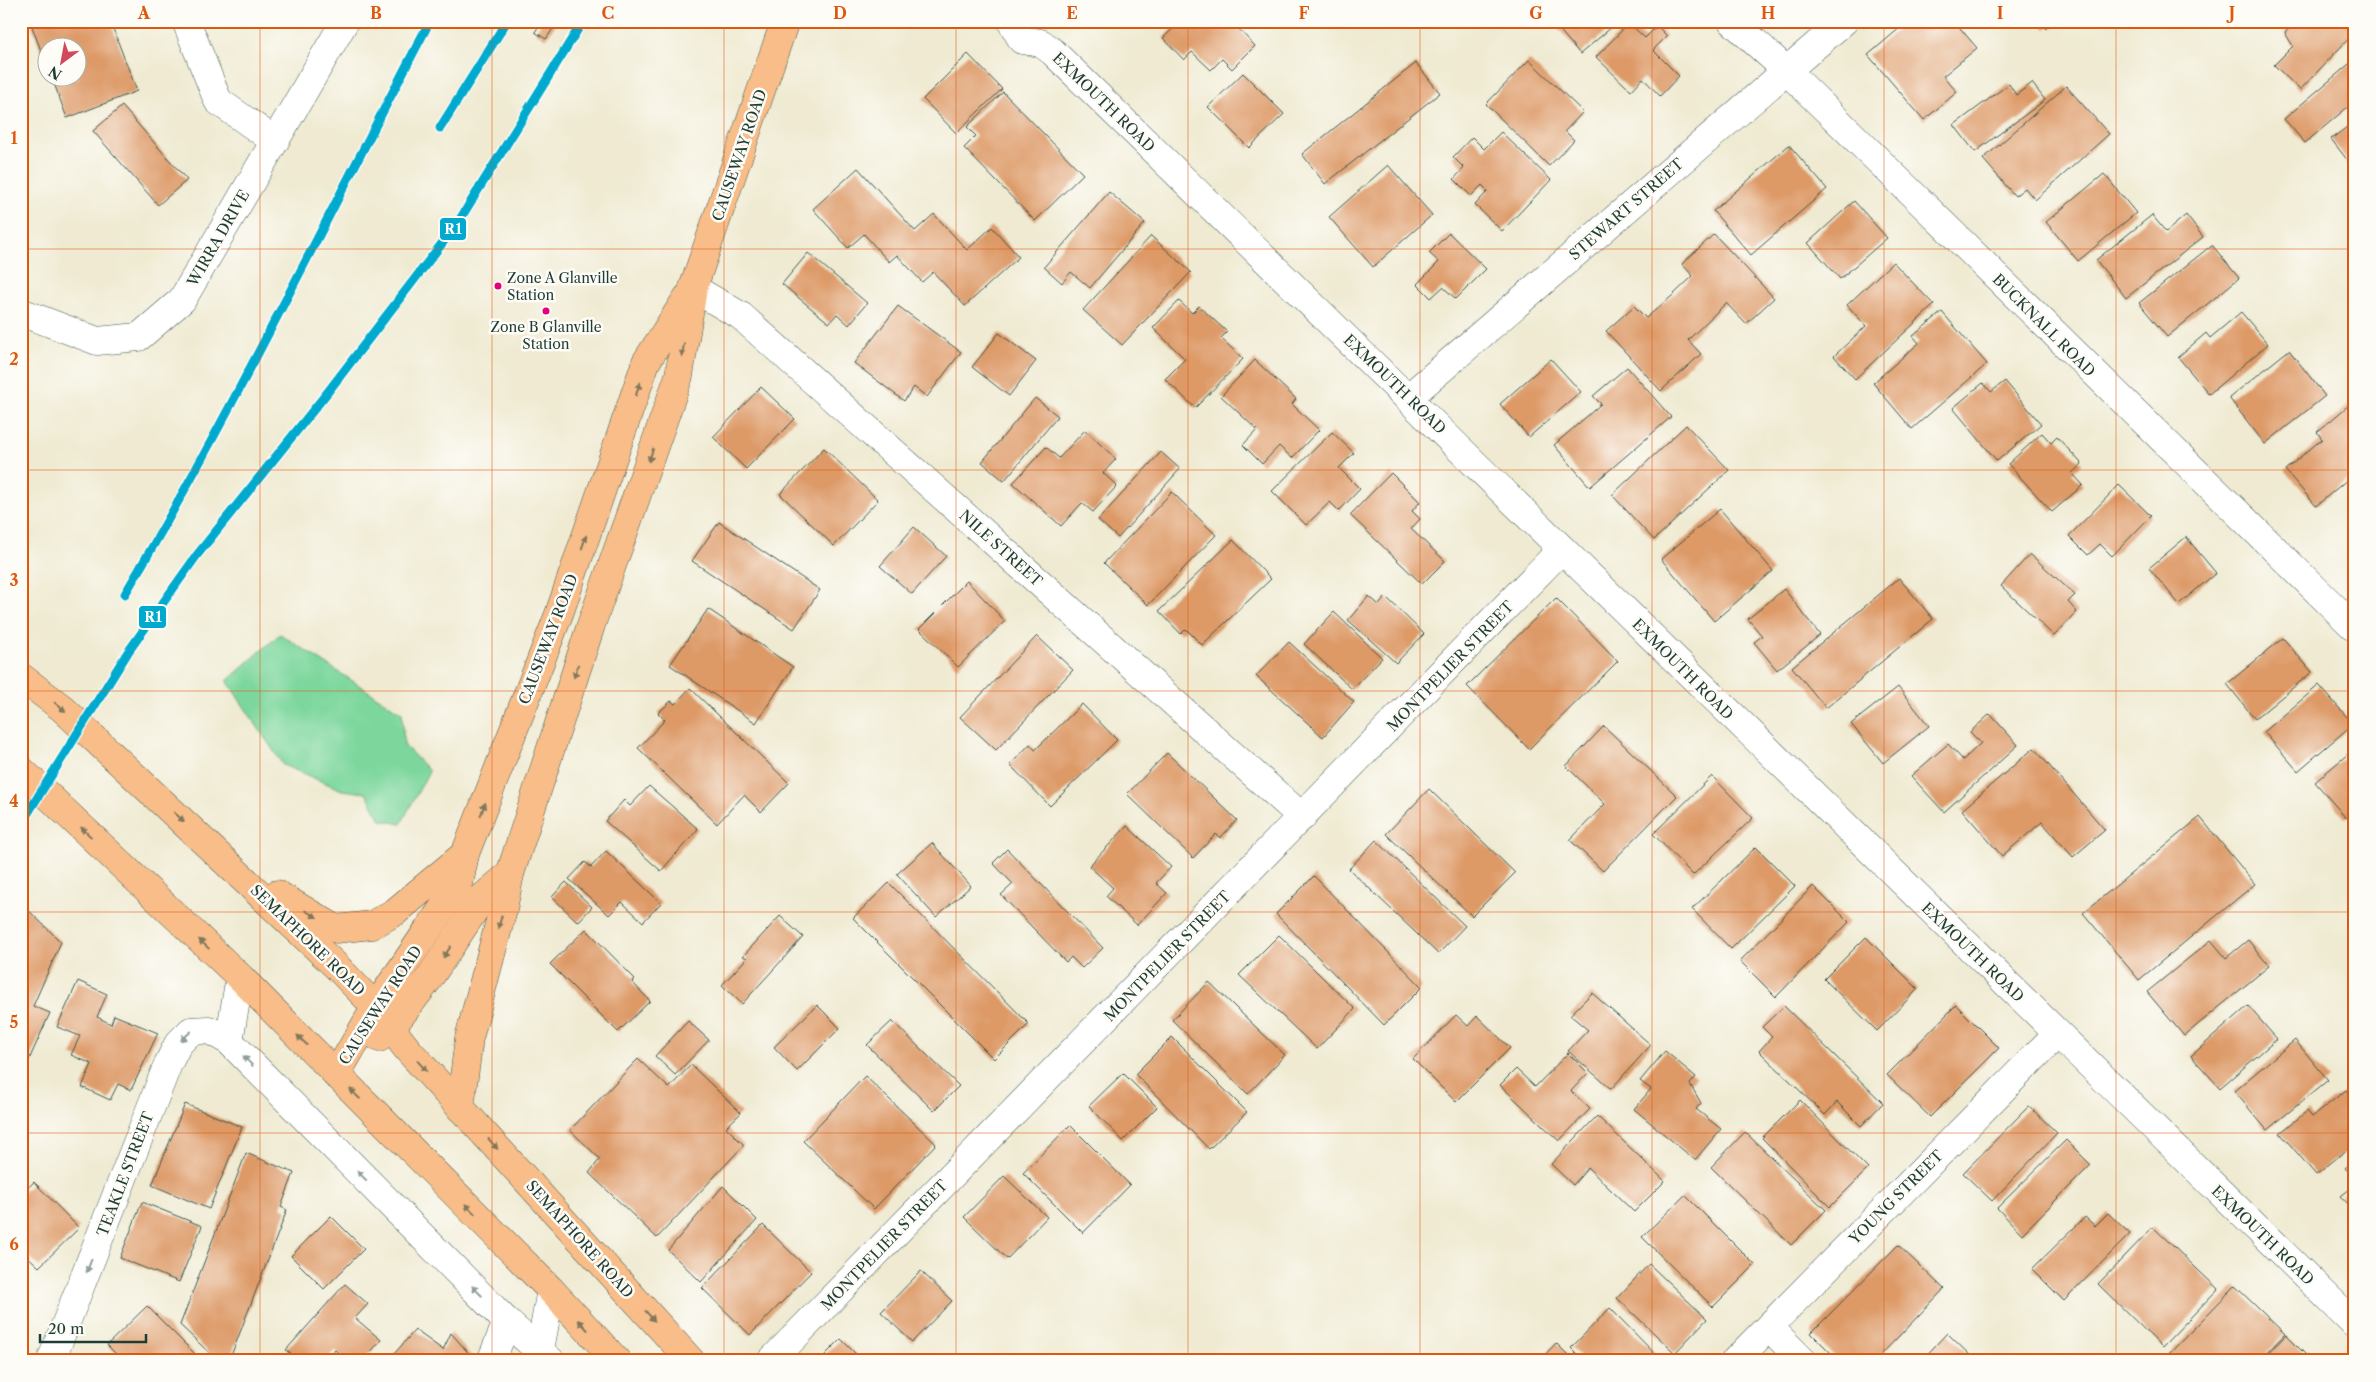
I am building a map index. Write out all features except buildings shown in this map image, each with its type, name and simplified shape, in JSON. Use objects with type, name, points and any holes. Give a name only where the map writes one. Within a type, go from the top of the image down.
[{"type":"main road","name":"CAUSEWAY ROAD","points":[[383,1018],[428,980],[483,897],[510,874],[591,625],[679,376],[693,288],[785,21]]},
{"type":"main road","name":"CAUSEWAY ROAD","points":[[336,1075],[383,1018],[459,884],[465,854],[559,614],[646,362],[693,288]]},
{"type":"main road","name":"SEMAPHORE ROAD","points":[[21,677],[62,708],[335,965],[460,1108],[691,1361]]},
{"type":"main road","points":[[21,770],[240,977],[551,1290],[616,1361]]},
{"type":"main road","points":[[238,872],[336,929],[344,929],[372,925],[395,912],[465,854]]},
{"type":"main road","points":[[460,1108],[468,1038],[503,909],[510,874]]},
{"type":"street","points":[[186,21],[218,101],[275,141]]},
{"type":"street","name":"WIRRA DRIVE","points":[[21,312],[97,342],[138,338],[182,300],[345,21]]},
{"type":"street","name":"EXMOUTH ROAD","points":[[1011,21],[1022,40],[1041,43],[1053,52],[1409,397],[1562,550],[2355,1324]]},
{"type":"street","name":"BUCKNALL ROAD","points":[[1732,21],[1786,70],[2355,628]]},
{"type":"street","name":"STEWART STREET","points":[[1409,397],[1844,21]]},
{"type":"street","name":"NILE STREET","points":[[693,288],[741,316],[1302,817]]},
{"type":"street","name":"MONTPELIER STREET","points":[[771,1361],[1562,550]]},
{"type":"street","points":[[240,977],[229,1041],[508,1322],[545,1355]]},
{"type":"street","name":"TEAKLE STREET","points":[[51,1361],[178,1044],[190,1031],[209,1030],[229,1041]]},
{"type":"street","name":"YOUNG STREET","points":[[1735,1361],[2057,1034]]},
{"type":"street","points":[[545,1355],[551,1290]]},
{"type":"street","points":[[491,1361],[508,1322]]},
{"type":"street","points":[[1768,1327],[1803,1361]]},
{"type":"green space","points":[[280,634],[402,713],[404,745],[429,771],[401,824],[381,820],[366,793],[342,790],[283,765],[227,681]]},
{"type":"railway","points":[[440,128],[507,21]]},
{"type":"transit line","name":"R1","points":[[125,594],[205,453],[430,21]]},
{"type":"transit line","name":"R1","points":[[440,128],[507,21]]},
{"type":"transit line","name":"R1","points":[[21,824],[128,652],[197,555],[327,393],[457,224],[583,21]]},
{"type":"place","name":"Zone A Glanville Station","points":[[498,286]]},
{"type":"place","name":"Zone B Glanville Station","points":[[546,311]]}]
